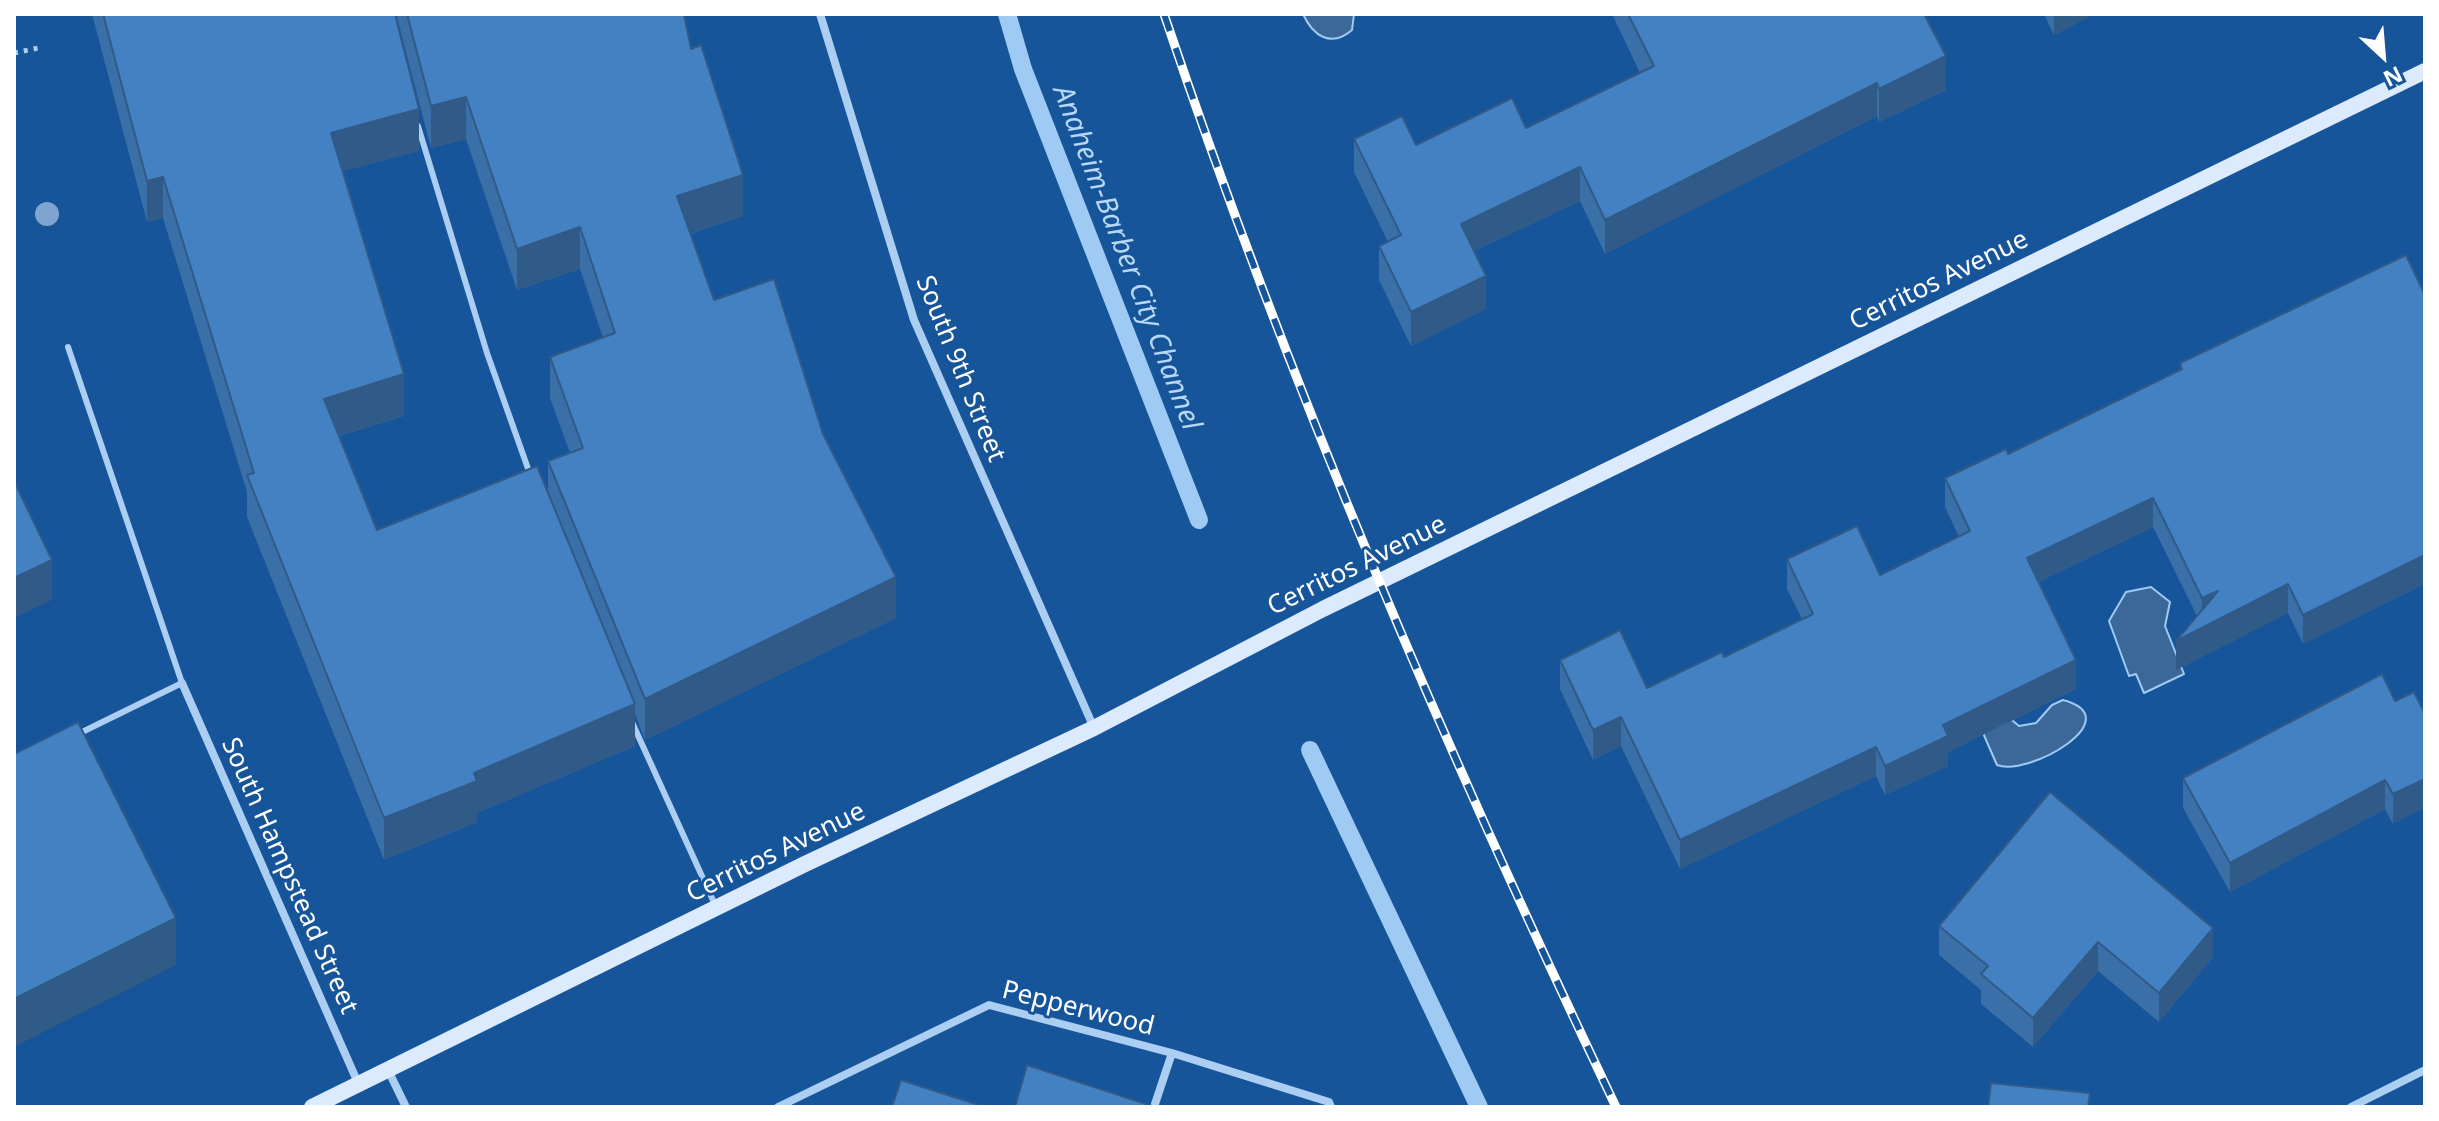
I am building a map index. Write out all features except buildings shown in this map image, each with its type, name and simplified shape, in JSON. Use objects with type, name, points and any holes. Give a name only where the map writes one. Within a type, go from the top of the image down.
[{"type":"street","name":"South 9th Street","points":[[820,14],[914,320],[1094,728]]},
{"type":"street","name":"Cerritos Avenue","points":[[312,1107],[335,1102],[358,1084],[716,908],[1094,728],[1309,616],[2425,71]]},
{"type":"street","name":"South Hampstead Street","points":[[182,683],[358,1084]]},
{"type":"street","name":"Pepperwood","points":[[778,1107],[989,1005],[1172,1053],[1329,1102],[1331,1107]]},
{"type":"street","points":[[1154,1107],[1172,1053]]},
{"type":"street","points":[[388,1070],[406,1107]]},
{"type":"street","points":[[2351,1107],[2425,1070]]},
{"type":"lane","points":[[416,118],[487,353],[533,481]]},
{"type":"lane","points":[[65,740],[182,683],[68,347]]},
{"type":"lane","points":[[626,708],[716,908]]},
{"type":"path","points":[[14,53],[43,47]]},
{"type":"water","points":[[1303,14],[1354,14],[1352,30],[1337,38],[1323,37]]},
{"type":"water","points":[[2151,587],[2170,602],[2165,626],[2184,674],[2144,693],[2136,674],[2129,676],[2109,621],[2126,592]]},
{"type":"water","points":[[2063,700],[2081,708],[2086,719],[2080,732],[2068,744],[2030,762],[1997,765],[1983,733],[2007,716],[2019,726],[2036,723],[2052,705]]},
{"type":"waterway","name":"Anaheim-Barber City Channel","points":[[1007,14],[1023,69],[1199,520]]},
{"type":"waterway","name":"Anaheim-Barber City Channel","points":[[1310,750],[1479,1107]]},
{"type":"railway","points":[[1164,14],[1264,292],[1374,567],[1491,839],[1616,1107]]}]
